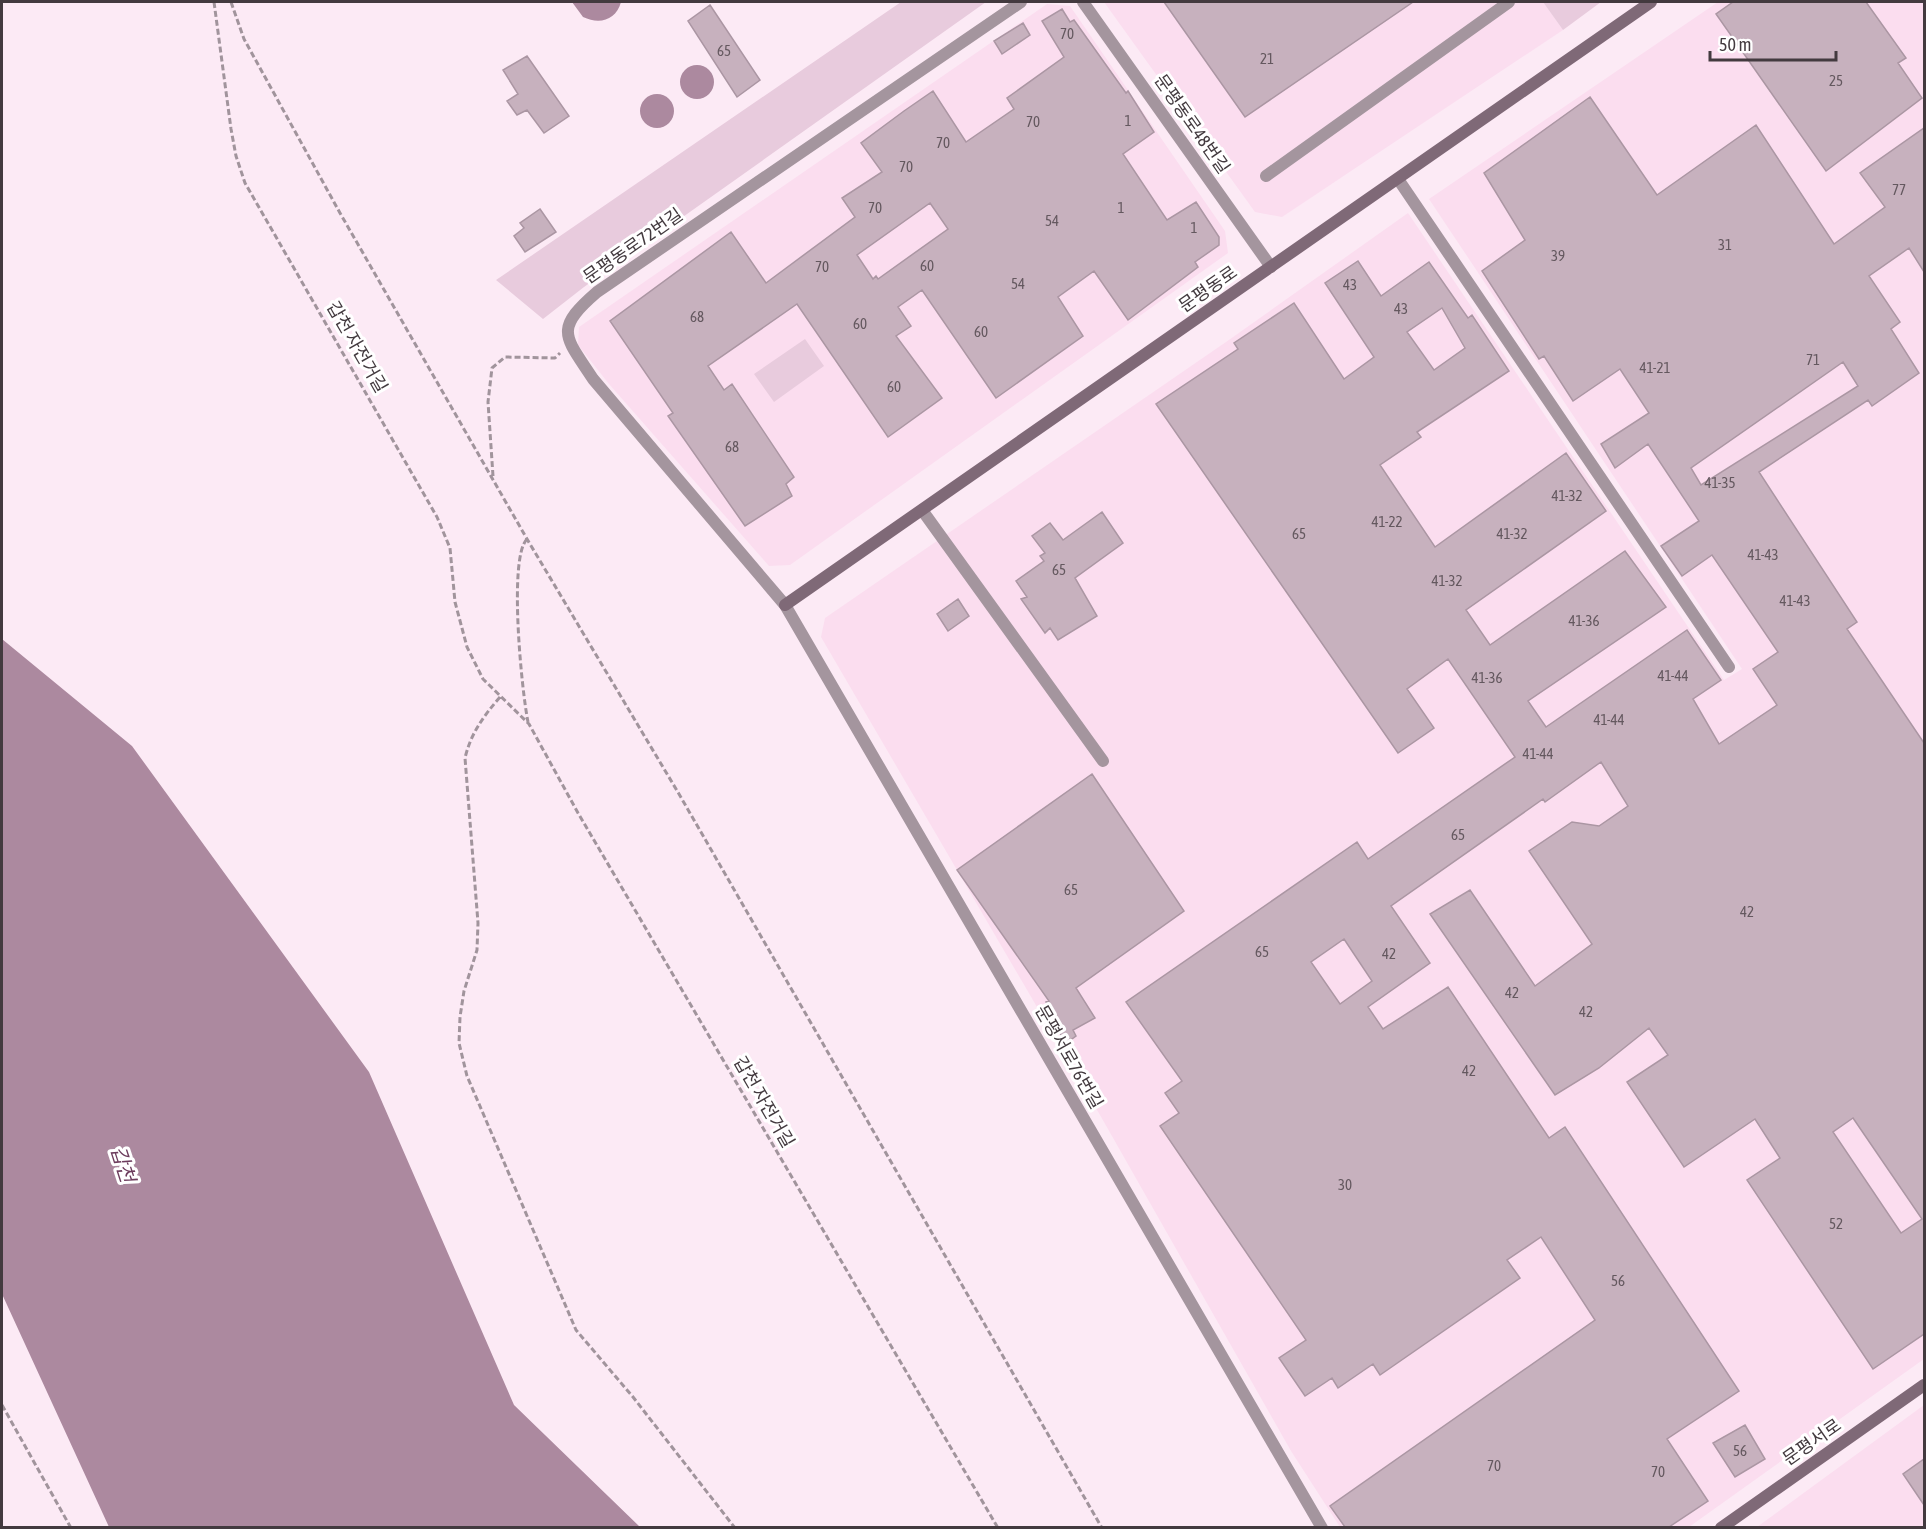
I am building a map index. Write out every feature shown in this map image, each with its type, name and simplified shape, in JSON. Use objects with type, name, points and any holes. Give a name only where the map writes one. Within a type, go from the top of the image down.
[{"type":"main road","name":"문평동로","points":[[785,605],[1652,2]]},
{"type":"main road","name":"문평서로","points":[[1721,1527],[1924,1385]]},
{"type":"street","name":"문평동로72번길","points":[[569,343],[568,324],[573,313],[597,292],[1022,2]]},
{"type":"street","name":"문평동로48번길","points":[[1083,2],[1271,267]]},
{"type":"street","points":[[1266,176],[1509,2]]},
{"type":"street","points":[[1398,179],[1729,667]]},
{"type":"street","points":[[569,343],[593,379],[785,605]]},
{"type":"street","points":[[922,510],[1103,761]]},
{"type":"street","name":"문평서로76번길","points":[[785,605],[1322,1527]]},
{"type":"path","name":"갑천 자전거길","points":[[214,2],[231,129],[236,156],[245,183],[437,517],[450,548],[455,602],[467,646],[483,679],[529,724],[583,822],[998,1527]]},
{"type":"path","points":[[231,2],[244,39],[527,539],[679,794],[1102,1527]]},
{"type":"path","points":[[493,477],[488,402],[492,368],[505,357],[555,358],[569,343]]},
{"type":"path","points":[[527,539],[520,549],[517,591],[524,702],[529,724]]},
{"type":"path","points":[[500,697],[477,724],[465,758],[478,923],[477,950],[464,991],[460,1017],[459,1043],[466,1076],[576,1330],[633,1397],[735,1527]]},
{"type":"path","points":[[2,1405],[71,1527]]},
{"type":"shaded area","points":[[901,2],[986,2],[584,287],[543,319],[496,280]]},
{"type":"shaded area","points":[[1104,2],[1543,2],[1563,30],[1282,217],[1255,212]]},
{"type":"shaded area","points":[[1543,2],[1601,2],[1563,30]]},
{"type":"shaded area","points":[[1718,2],[1924,2],[1924,1359],[1689,1527],[1340,1527],[1291,1451],[1100,1115],[821,637],[825,618],[1226,342],[1408,213],[1724,680],[1742,669],[1429,199]]},
{"type":"shaded area","points":[[1047,4],[1070,6],[1225,231],[1228,253],[790,565],[769,566],[609,384],[578,345],[579,327]]},
{"type":"shaded area","points":[[805,339],[824,366],[774,402],[754,374]]},
{"type":"shaded area","points":[[1924,1405],[1924,1527],[1757,1527]]},
{"type":"water","points":[[572,2],[621,2],[611,17],[595,21],[583,17]]},
{"type":"water","points":[[697,65],[709,70],[714,82],[709,94],[697,99],[685,94],[680,82],[685,70]]},
{"type":"water","points":[[657,94],[669,99],[674,111],[669,123],[657,128],[645,123],[640,111],[645,99]]},
{"type":"water","name":"갑천","points":[[2,639],[132,746],[369,1072],[514,1405],[640,1527],[109,1527],[2,1294]]},
{"type":"building","points":[[1164,2],[1413,2],[1245,117]]},
{"type":"building","points":[[1733,2],[1866,2],[1906,58],[1898,63],[1922,98],[1826,171],[1716,14]]},
{"type":"building","points":[[710,5],[760,80],[737,97],[688,21]]},
{"type":"building","points":[[1062,9],[1070,22],[1074,20],[1126,93],[1128,91],[1154,132],[1123,154],[1167,220],[1196,202],[1219,237],[1219,245],[1195,262],[1198,267],[1128,320],[1094,271],[1058,297],[1083,336],[996,398],[922,290],[898,307],[911,326],[896,336],[942,398],[888,437],[797,304],[708,366],[724,390],[732,384],[794,477],[786,484],[792,496],[745,526],[668,416],[673,413],[610,321],[731,232],[766,283],[855,217],[842,198],[882,172],[861,143],[904,111],[933,91],[966,142],[1014,109],[1007,98],[1064,57],[1042,21]],"holes":[[[930,203],[948,229],[878,279],[876,276],[873,279],[857,255]]]},
{"type":"building","points":[[1023,23],[1030,35],[1002,54],[994,41]]},
{"type":"building","points":[[527,56],[569,116],[544,133],[527,110],[517,115],[507,101],[518,94],[503,70]]},
{"type":"building","points":[[1590,97],[1657,195],[1756,125],[1834,244],[1885,207],[1860,173],[1924,128],[1924,272],[1909,248],[1869,276],[1900,322],[1891,329],[1919,373],[1872,406],[1868,400],[1759,472],[1857,622],[1847,629],[1924,743],[1924,1334],[1873,1369],[1747,1180],[1780,1158],[1755,1119],[1684,1167],[1627,1082],[1668,1055],[1649,1028],[1599,1068],[1555,1095],[1430,914],[1470,890],[1535,986],[1592,944],[1529,851],[1572,822],[1599,826],[1628,806],[1601,762],[1545,802],[1543,799],[1391,906],[1430,963],[1368,1007],[1383,1029],[1448,987],[1549,1138],[1565,1127],[1739,1391],[1667,1439],[1708,1501],[1669,1527],[1345,1527],[1330,1506],[1595,1320],[1541,1237],[1507,1260],[1520,1278],[1380,1375],[1373,1364],[1338,1388],[1332,1378],[1305,1396],[1279,1358],[1306,1340],[1160,1126],[1179,1113],[1165,1093],[1182,1081],[1126,1002],[1357,842],[1368,859],[1515,757],[1448,659],[1407,689],[1434,728],[1398,753],[1156,404],[1238,349],[1234,343],[1294,303],[1344,379],[1374,357],[1325,283],[1358,261],[1381,296],[1429,262],[1468,318],[1472,315],[1509,371],[1417,432],[1421,437],[1380,465],[1435,547],[1566,453],[1606,511],[1466,610],[1490,645],[1625,551],[1666,607],[1528,701],[1546,727],[1687,630],[1721,680],[1693,699],[1719,744],[1777,705],[1753,669],[1778,652],[1712,555],[1682,576],[1661,546],[1699,521],[1648,444],[1615,468],[1601,444],[1649,413],[1620,369],[1573,401],[1544,356],[1539,359],[1482,271],[1525,240],[1484,173]],"holes":[[[1442,308],[1465,348],[1434,370],[1407,332]],[[1843,362],[1858,386],[1701,485],[1691,468]],[[1344,939],[1372,981],[1340,1004],[1311,962]],[[1853,1118],[1922,1219],[1901,1233],[1833,1132]]]},
{"type":"building","points":[[540,209],[556,232],[525,252],[514,236],[524,228],[520,223]]},
{"type":"building","points":[[1102,512],[1123,543],[1075,578],[1097,616],[1058,640],[1050,628],[1045,633],[1021,599],[1027,597],[1016,581],[1044,561],[1040,556],[1045,553],[1032,536],[1050,523],[1063,540]]},
{"type":"building","points":[[958,599],[969,616],[948,631],[937,614]]},
{"type":"building","points":[[1092,774],[1184,911],[1076,988],[1095,1018],[1073,1030],[1076,1036],[1065,1044],[1046,1002],[1049,1001],[957,870]]},
{"type":"building","points":[[1745,1425],[1765,1459],[1735,1477],[1713,1443]]},
{"type":"building","points":[[1924,1459],[1924,1505],[1903,1474]]}]
